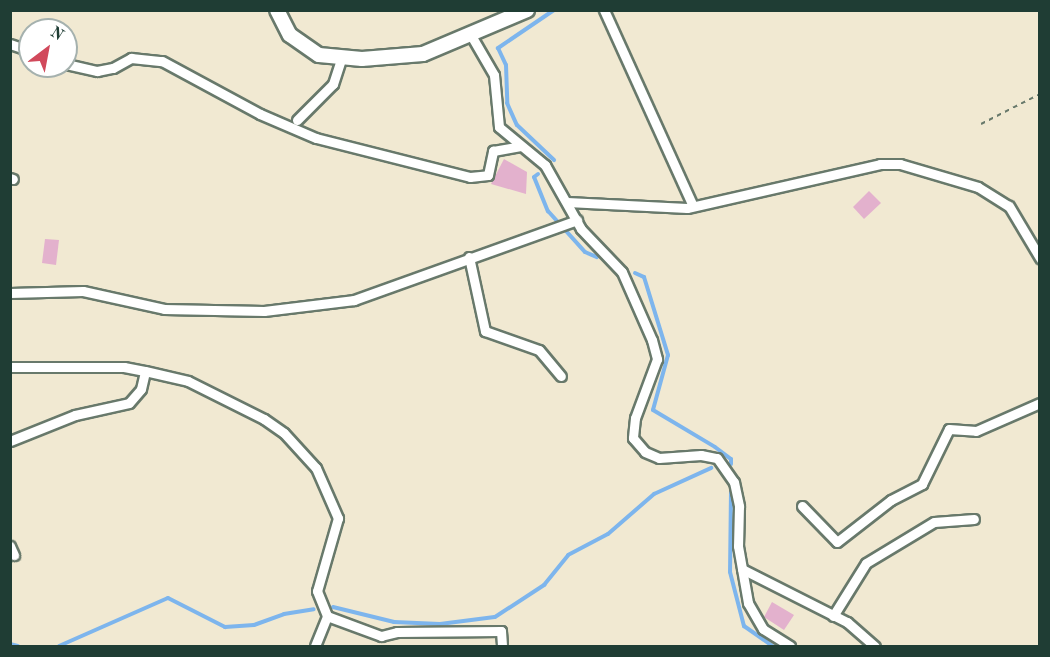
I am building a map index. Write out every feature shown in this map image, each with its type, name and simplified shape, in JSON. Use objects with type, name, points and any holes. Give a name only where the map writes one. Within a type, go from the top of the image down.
[{"type":"main road","points":[[277,10],[290,35],[319,55],[342,57],[423,54],[472,37],[521,12]]},
{"type":"street","points":[[604,10],[693,206]]},
{"type":"street","points":[[472,37],[494,75],[499,127],[545,165],[567,202],[573,221],[621,272],[652,340],[657,359],[634,418],[633,438],[645,452],[659,459],[701,455],[717,458],[734,482],[742,568],[748,603],[763,629],[790,646]]},
{"type":"street","points":[[297,120],[333,84],[342,57]]},
{"type":"street","points":[[78,67],[97,71],[113,68],[131,58],[162,61],[260,114],[316,138],[470,177],[488,175],[493,151],[522,146]]},
{"type":"street","points":[[567,202],[693,206],[880,164],[900,164],[978,187],[1009,206],[1040,258]]},
{"type":"street","points":[[10,293],[83,291],[164,309],[264,311],[354,300],[468,257],[519,244],[573,221]]},
{"type":"street","points":[[468,257],[485,331],[539,350],[561,376]]},
{"type":"street","points":[[10,368],[123,367],[188,381],[230,399],[284,433],[316,468],[338,518],[317,591],[327,616],[315,646]]},
{"type":"street","points":[[10,441],[75,415],[129,403],[141,389],[145,371]]},
{"type":"street","points":[[802,506],[837,542],[891,500],[922,484],[949,429],[976,431],[1040,403]]},
{"type":"street","points":[[833,616],[866,562],[934,522],[974,519]]},
{"type":"street","points":[[742,568],[847,622],[875,646]]},
{"type":"street","points":[[327,616],[381,636],[397,632],[501,631],[502,646]]},
{"type":"street","points":[[381,636],[385,646]]},
{"type":"path","points":[[981,124],[1040,94]]},
{"type":"building","points":[[504,159],[527,172],[526,194],[491,184]]},
{"type":"building","points":[[869,191],[881,203],[864,219],[853,207]]},
{"type":"building","points":[[45,239],[59,240],[56,265],[42,263]]},
{"type":"building","points":[[772,602],[794,615],[784,630],[764,617]]},
{"type":"waterway","points":[[554,10],[498,48],[506,65],[507,103],[517,125],[554,160]]},
{"type":"waterway","points":[[538,174],[534,177],[548,211],[585,252],[597,257]]},
{"type":"waterway","points":[[635,273],[644,277],[668,355],[653,410],[715,447],[731,459],[731,464]]},
{"type":"waterway","points":[[333,607],[394,622],[440,624],[495,617],[544,585],[568,555],[608,534],[654,494],[711,468]]},
{"type":"waterway","points":[[731,492],[730,572],[744,626],[773,646]]},
{"type":"waterway","points":[[59,646],[168,598],[225,627],[254,625],[284,614],[314,609]]},
{"type":"waterway","points":[[10,644],[18,646]]}]
